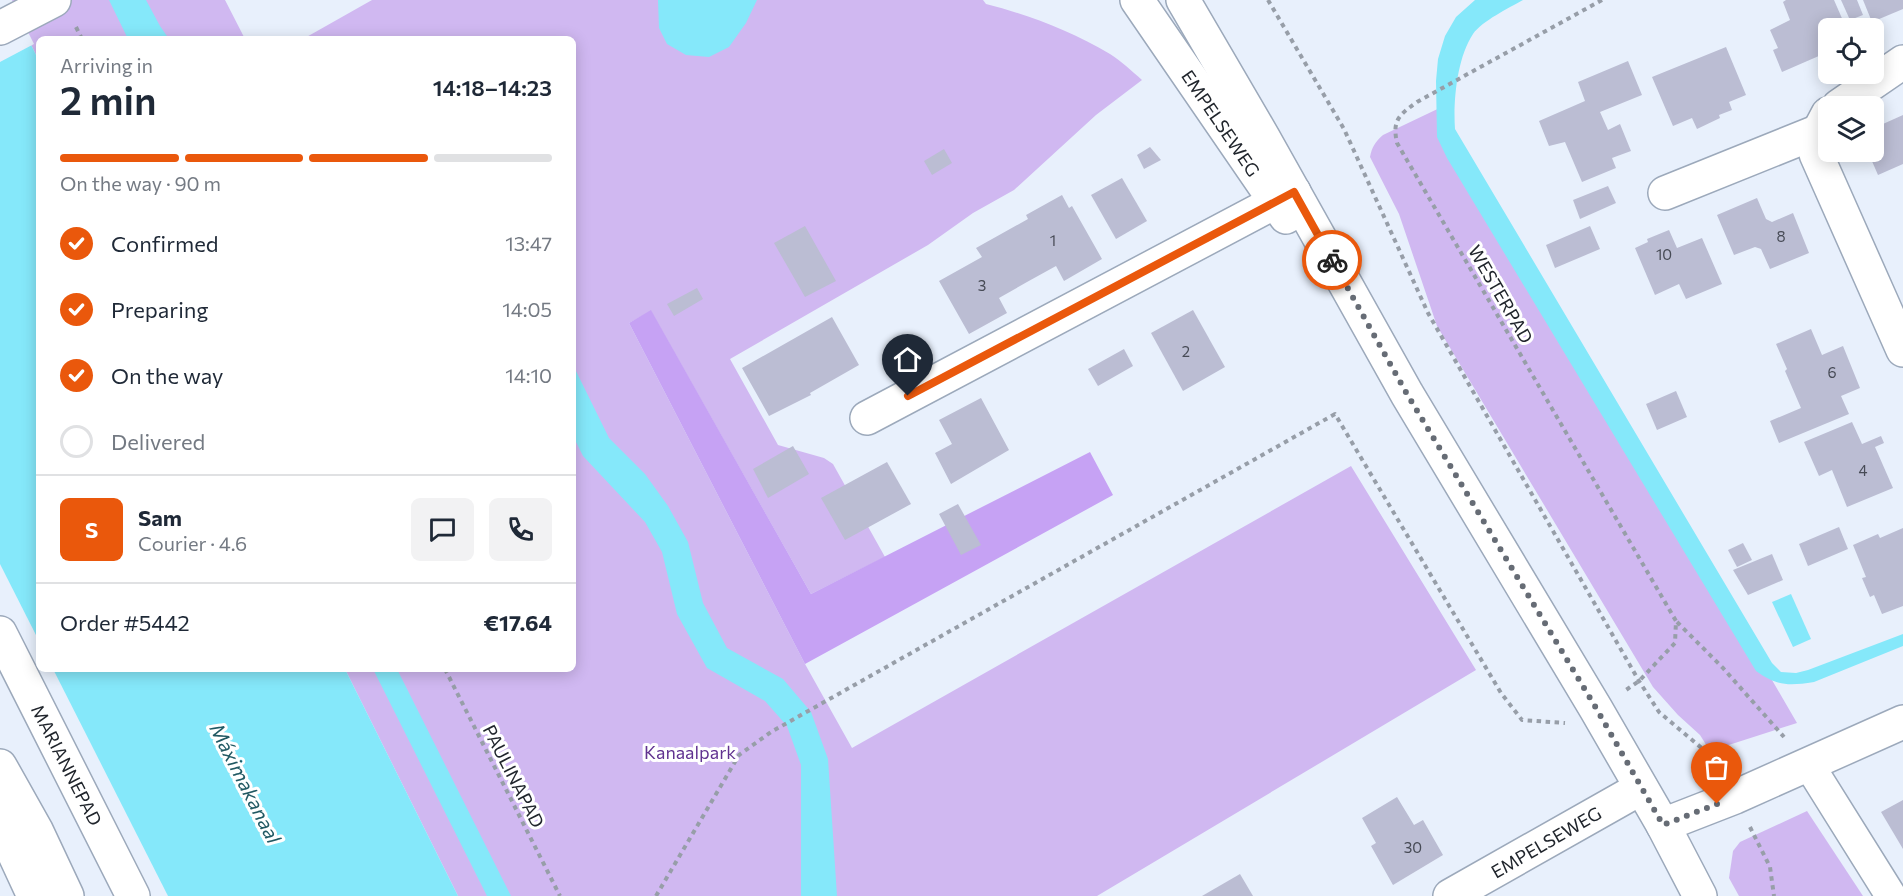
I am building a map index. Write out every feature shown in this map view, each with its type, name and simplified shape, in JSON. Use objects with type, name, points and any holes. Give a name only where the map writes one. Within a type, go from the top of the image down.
[{"type":"street","points":[[0,28],[54,0]]},
{"type":"street","name":"EMPELSEWEG","points":[[1137,0],[1285,197]]},
{"type":"street","name":"EMPELSEWEG","points":[[1183,0],[1285,197],[1596,708],[1663,825],[1700,896]]},
{"type":"street","points":[[1857,96],[1903,62]]},
{"type":"street","points":[[1665,193],[1818,122]]},
{"type":"street","points":[[1820,162],[1903,351]]},
{"type":"street","points":[[867,418],[1285,197]]},
{"type":"street","name":"MARIANNEPAD","points":[[0,633],[133,896]]},
{"type":"street","points":[[1663,825],[1735,797],[1903,722]]},
{"type":"street","points":[[1809,765],[1891,896]]},
{"type":"street","points":[[0,766],[36,830],[67,896]]},
{"type":"street","name":"EMPELSEWEG","points":[[1450,896],[1641,788]]},
{"type":"street","points":[[0,814],[8,840],[34,896]]},
{"type":"path","points":[[1268,0],[1344,129],[1428,313],[1639,681]]},
{"type":"path","name":"WESTERPAD","points":[[1602,0],[1417,102],[1396,120],[1395,132],[1397,143],[1676,621]]},
{"type":"path","points":[[656,896],[739,755],[771,732],[1335,414],[1501,693],[1522,720],[1568,724],[1639,681],[1675,644],[1676,621]]},
{"type":"path","points":[[1676,621],[1723,668],[1809,765]]},
{"type":"path","name":"PAULINAPAD","points":[[447,672],[560,896]]},
{"type":"green space","points":[[9,0],[225,0],[243,36],[36,36],[36,55]]},
{"type":"green space","name":"Kanaalpark","points":[[372,0],[983,0],[986,4],[1034,19],[1095,46],[1114,57],[1142,80],[1096,115],[1014,190],[973,213],[928,245],[730,359],[778,445],[824,458],[833,464],[885,557],[811,594],[651,311],[629,323],[805,664],[852,748],[1351,466],[1476,670],[1097,896],[458,896],[346,672],[576,672],[576,36],[308,36]]},
{"type":"green space","points":[[1448,104],[1443,115],[1797,723],[1710,751],[1700,735],[1653,687],[1437,326],[1399,214],[1370,157],[1374,145],[1383,135]]},
{"type":"green space","points":[[1807,811],[1863,896],[1739,896],[1729,878],[1733,851],[1740,842]]},
{"type":"shaded area","points":[[651,310],[811,594],[1090,452],[1113,495],[805,664],[629,323]]},
{"type":"water","points":[[0,0],[9,0],[36,55],[36,635],[0,564]]},
{"type":"water","points":[[109,0],[146,0],[167,36],[127,36]]},
{"type":"water","points":[[658,0],[757,0],[746,23],[729,47],[709,57],[686,55],[667,44],[659,28]]},
{"type":"water","points":[[1475,0],[1523,0],[1496,15],[1473,34],[1463,55],[1457,80],[1455,129],[1772,663],[1781,672],[1796,673],[1903,634],[1903,646],[1814,682],[1783,684],[1770,680],[1756,671],[1447,158],[1437,137],[1438,59],[1445,36],[1456,17]]},
{"type":"water","points":[[576,371],[609,438],[645,474],[668,506],[688,542],[703,603],[727,648],[783,679],[811,712],[828,759],[837,896],[801,896],[801,765],[787,726],[765,701],[707,668],[677,614],[662,552],[645,522],[583,456],[576,442]]},
{"type":"water","points":[[1791,594],[1811,639],[1793,647],[1772,602]]},
{"type":"water","name":"Máximakanaal","points":[[55,672],[346,672],[458,896],[168,896]]},
{"type":"water","points":[[375,672],[399,672],[511,896],[487,896]]},
{"type":"pier","points":[[0,0],[12,0],[34,44],[0,62]]},
{"type":"building","points":[[1786,0],[1834,0],[1842,18],[1818,18],[1818,56],[1782,72],[1773,50],[1778,48],[1770,30],[1790,20],[1783,2]]},
{"type":"building","points":[[1841,0],[1857,0],[1863,15],[1849,18]]},
{"type":"building","points":[[1863,0],[1903,0],[1903,9],[1882,18],[1870,18]]},
{"type":"building","points":[[1726,47],[1746,95],[1729,102],[1732,110],[1719,115],[1720,118],[1697,129],[1692,118],[1673,126],[1652,77]]},
{"type":"building","points":[[1628,61],[1642,95],[1600,112],[1608,130],[1620,124],[1631,151],[1612,158],[1616,168],[1582,182],[1565,142],[1549,146],[1539,121],[1585,101],[1578,82]]},
{"type":"building","points":[[1903,115],[1903,164],[1878,175],[1872,162],[1884,162],[1884,124]]},
{"type":"building","points":[[1150,147],[1161,160],[1144,169],[1137,155]]},
{"type":"building","points":[[944,149],[952,163],[932,175],[924,161]]},
{"type":"building","points":[[1122,178],[1147,221],[1116,239],[1091,195]]},
{"type":"building","points":[[1608,186],[1616,203],[1580,219],[1573,200]]},
{"type":"building","points":[[1062,195],[1069,208],[1072,206],[1102,259],[1064,281],[1056,266],[1027,282],[999,298],[1007,313],[969,334],[939,281],[982,257],[976,248],[1028,219],[1026,215]]},
{"type":"building","points":[[1757,198],[1766,219],[1772,222],[1793,213],[1809,253],[1770,269],[1761,249],[1755,247],[1734,255],[1717,215]]},
{"type":"building","points":[[805,226],[836,281],[805,297],[774,243]]},
{"type":"building","points":[[1590,226],[1600,249],[1555,268],[1546,245]]},
{"type":"building","points":[[1669,230],[1677,248],[1702,238],[1722,284],[1686,299],[1679,284],[1655,295],[1635,248],[1648,242],[1647,239]]},
{"type":"building","points":[[697,288],[703,299],[674,316],[667,304]]},
{"type":"building","points":[[1193,310],[1225,367],[1183,391],[1151,333]]},
{"type":"building","points":[[832,317],[859,365],[810,393],[811,395],[769,416],[742,368]]},
{"type":"building","points":[[1811,329],[1822,355],[1843,346],[1860,388],[1841,396],[1849,414],[1779,443],[1770,421],[1801,408],[1776,344]]},
{"type":"building","points":[[1124,349],[1133,366],[1098,386],[1088,369]]},
{"type":"building","points":[[1676,391],[1687,417],[1657,430],[1646,404]]},
{"type":"building","points":[[981,398],[1009,450],[951,484],[935,453],[952,444],[939,420]]},
{"type":"building","points":[[1852,422],[1862,444],[1881,436],[1884,443],[1875,447],[1893,488],[1847,507],[1832,470],[1819,476],[1804,442]]},
{"type":"building","points":[[793,446],[809,474],[768,498],[753,469]]},
{"type":"building","points":[[887,462],[911,504],[845,540],[821,498]]},
{"type":"building","points":[[958,504],[981,545],[961,555],[939,514]]},
{"type":"building","points":[[1839,527],[1848,549],[1808,566],[1799,544]]},
{"type":"building","points":[[1903,528],[1903,606],[1882,614],[1874,595],[1870,597],[1862,578],[1866,577],[1853,545],[1878,534],[1880,538]]},
{"type":"building","points":[[1743,543],[1752,560],[1737,567],[1728,550]]},
{"type":"building","points":[[1772,554],[1783,580],[1748,595],[1733,570]]},
{"type":"building","points":[[1397,797],[1414,825],[1423,820],[1443,855],[1393,885],[1371,846],[1376,843],[1362,818]]},
{"type":"building","points":[[1903,800],[1903,849],[1881,812]]},
{"type":"building","points":[[1240,874],[1253,896],[1202,896]]},
{"type":"way so far","points":[[1332,260],[1407,394],[1596,708],[1663,825],[1717,804]]},
{"type":"route","points":[[908,396],[1294,192],[1332,260]]}]
